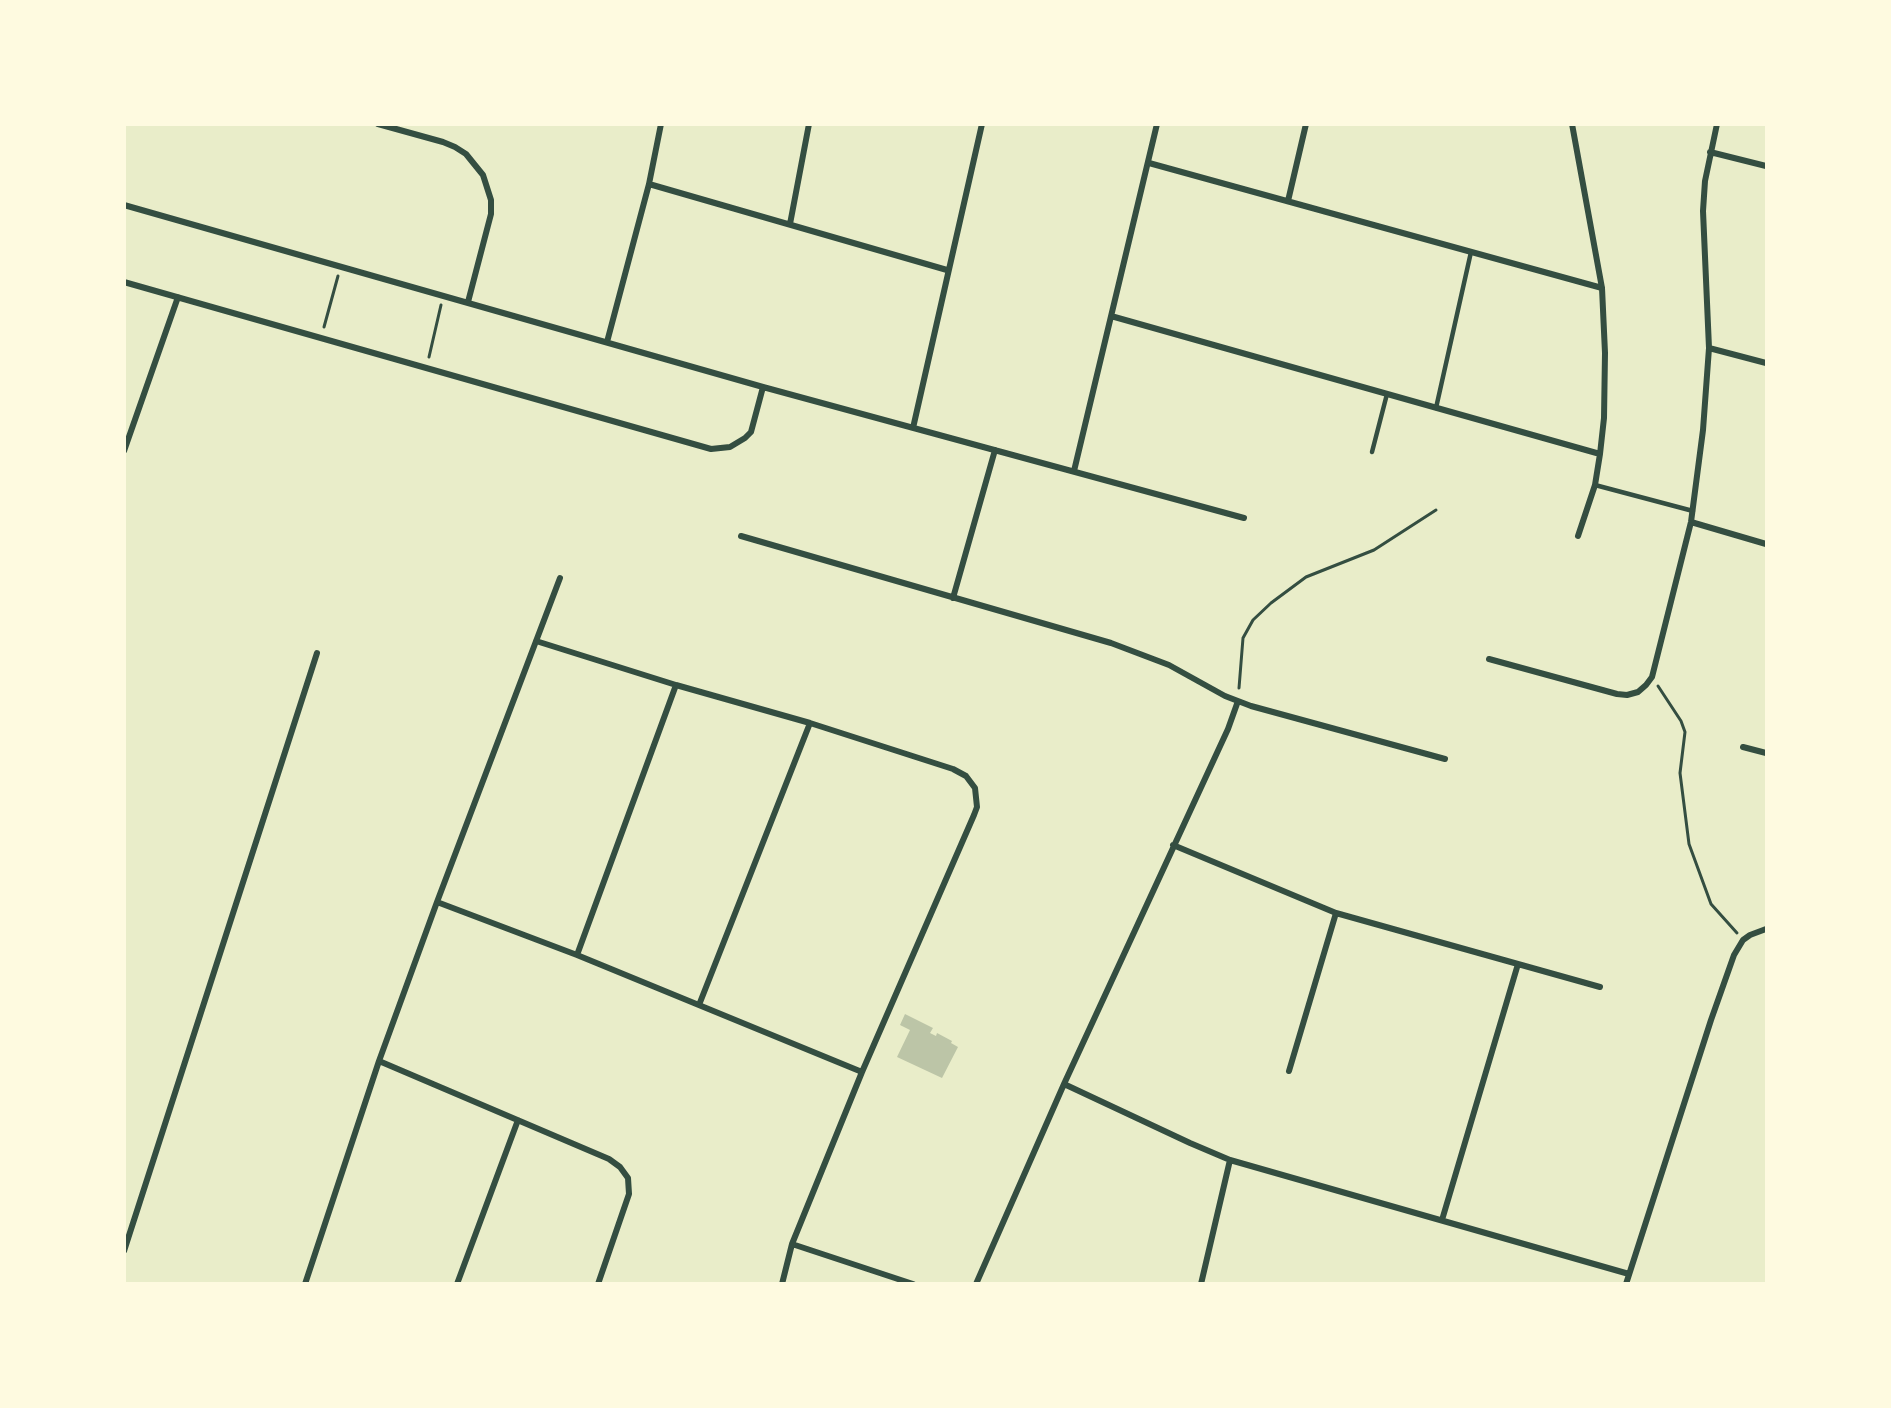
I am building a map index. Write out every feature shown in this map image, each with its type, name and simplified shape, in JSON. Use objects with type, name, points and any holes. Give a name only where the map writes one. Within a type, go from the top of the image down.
[{"type":"street","points":[[378,124],[443,141],[466,154],[483,175],[491,200],[491,214],[468,302]]},
{"type":"street","points":[[607,342],[649,184],[661,124]]},
{"type":"street","points":[[790,224],[809,124]]},
{"type":"street","points":[[913,428],[982,124]]},
{"type":"street","points":[[1074,471],[1157,124]]},
{"type":"street","points":[[1288,201],[1306,124]]},
{"type":"street","points":[[1572,124],[1602,288],[1605,353],[1604,418],[1600,454],[1595,485],[1578,536]]},
{"type":"street","points":[[1489,659],[1617,694],[1627,695],[1638,692],[1652,676],[1691,522],[1703,430],[1709,348],[1703,211],[1716,124]]},
{"type":"street","points":[[1710,152],[1767,166]]},
{"type":"street","points":[[1149,163],[1602,288]]},
{"type":"street","points":[[649,184],[948,270]]},
{"type":"street","points":[[124,205],[763,387],[1244,518]]},
{"type":"street","points":[[124,282],[711,449],[730,447],[751,432],[763,387]]},
{"type":"street","points":[[124,451],[178,297]]},
{"type":"street","points":[[1111,316],[1600,454]]},
{"type":"street","points":[[1709,348],[1767,363]]},
{"type":"street","points":[[953,598],[995,450]]},
{"type":"street","points":[[1691,522],[1767,544]]},
{"type":"street","points":[[741,536],[1140,653],[1169,665],[1238,701],[1445,759]]},
{"type":"street","points":[[305,1284],[379,1061],[436,902],[560,578]]},
{"type":"street","points":[[536,641],[676,685],[810,723],[960,771],[971,782],[977,797],[977,807],[862,1072],[792,1244],[782,1284]]},
{"type":"street","points":[[124,1251],[317,653]]},
{"type":"street","points":[[578,955],[676,685]]},
{"type":"street","points":[[976,1284],[1064,1084],[1228,729],[1238,701]]},
{"type":"street","points":[[699,1005],[810,723]]},
{"type":"street","points":[[1743,747],[1767,753]]},
{"type":"street","points":[[1173,845],[1336,913],[1600,987]]},
{"type":"street","points":[[436,902],[578,955],[862,1072]]},
{"type":"street","points":[[1288,1071],[1336,913]]},
{"type":"street","points":[[1626,1284],[1734,955],[1743,940],[1758,931],[1767,929]]},
{"type":"street","points":[[1442,1220],[1518,964]]},
{"type":"street","points":[[379,1061],[615,1162],[625,1172],[630,1186],[629,1194],[598,1284]]},
{"type":"street","points":[[1064,1084],[1230,1160],[1629,1274]]},
{"type":"street","points":[[457,1284],[518,1120]]},
{"type":"street","points":[[1201,1284],[1230,1160]]},
{"type":"street","points":[[792,1244],[913,1284]]},
{"type":"lane","points":[[1436,408],[1471,252]]},
{"type":"lane","points":[[1372,452],[1387,394]]},
{"type":"lane","points":[[1595,485],[1693,512]]},
{"type":"path","points":[[321,338],[341,266]]},
{"type":"path","points":[[426,368],[444,295]]},
{"type":"path","points":[[1238,701],[1243,638],[1253,620],[1271,603],[1306,577],[1374,550],[1436,510]]},
{"type":"path","points":[[1652,676],[1682,721],[1685,732],[1680,773],[1689,844],[1711,904],[1743,940]]},
{"type":"building","points":[[905,1014],[933,1028],[930,1033],[936,1036],[937,1033],[958,1047],[942,1078],[897,1057],[910,1030],[900,1025]]}]
